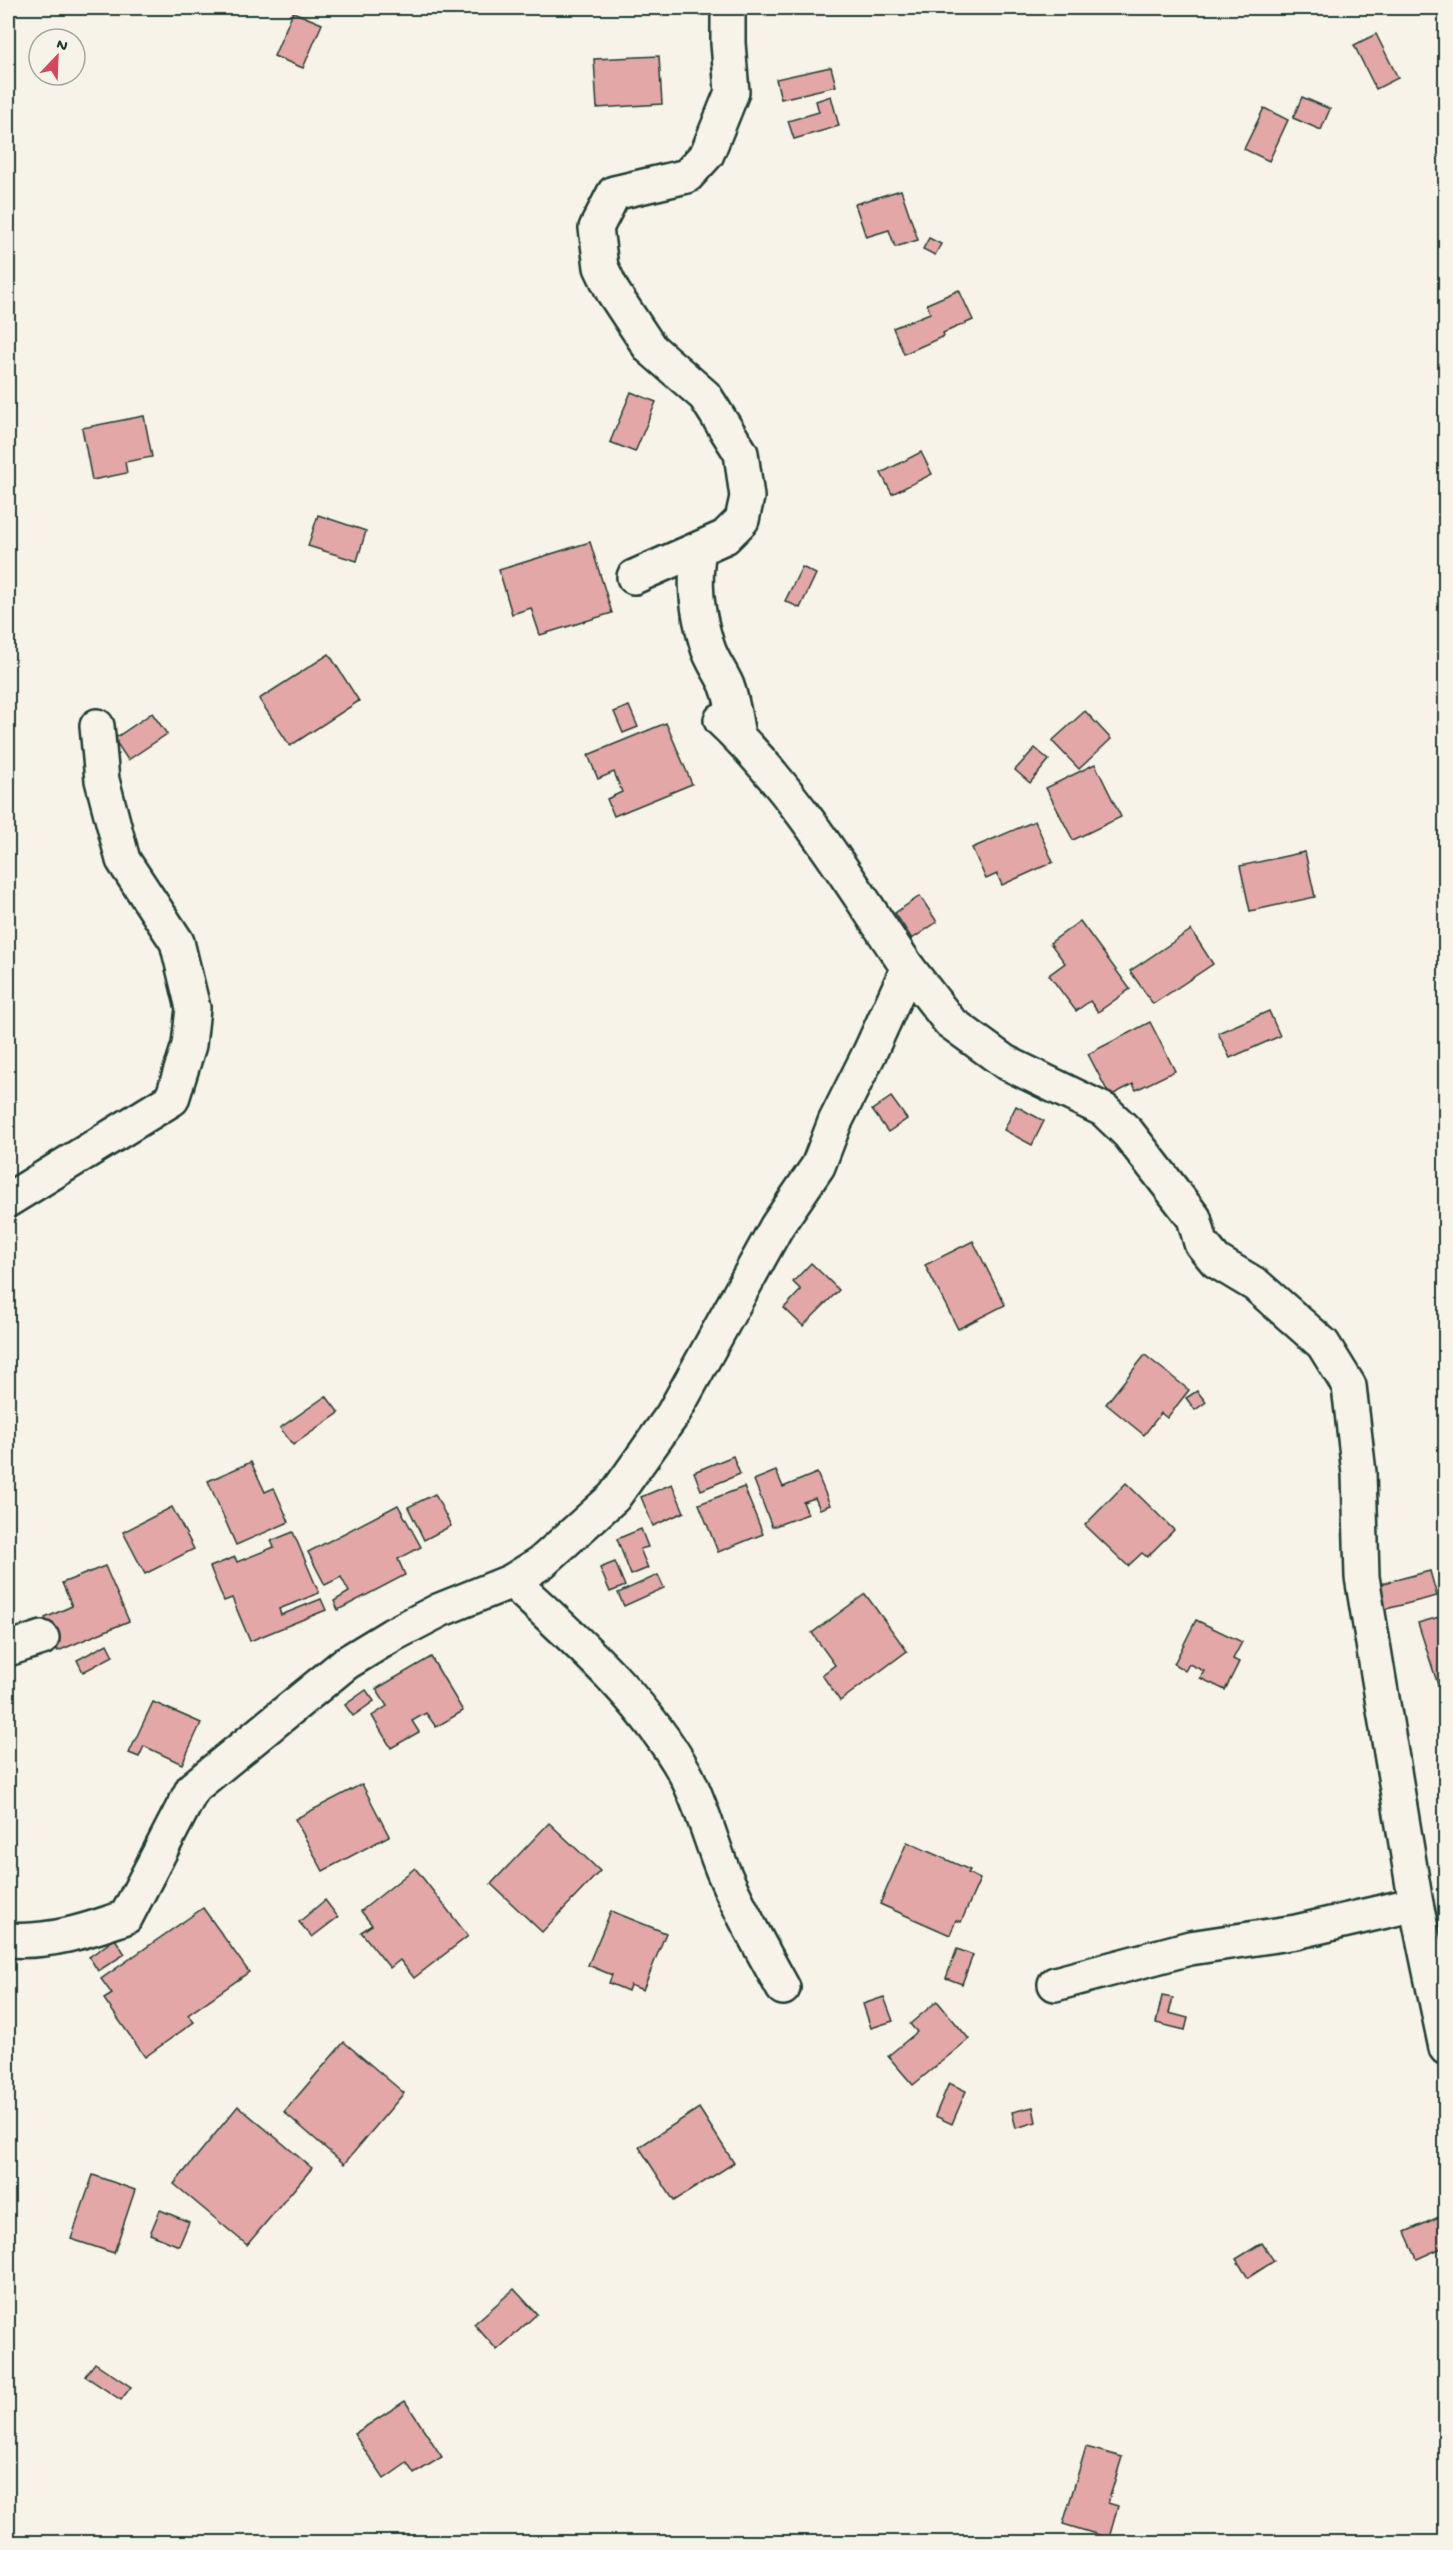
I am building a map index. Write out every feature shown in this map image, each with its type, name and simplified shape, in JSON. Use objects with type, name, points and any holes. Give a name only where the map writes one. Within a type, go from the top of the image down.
[{"type":"street","points":[[634,577],[725,537],[742,520],[747,497],[741,453],[705,396],[650,348],[613,292],[601,267],[596,228],[614,194],[687,176],[707,154],[732,92],[728,8]]},
{"type":"street","points":[[699,550],[695,574],[697,604],[707,647],[727,687],[733,706],[729,728],[807,820],[908,968],[951,1022],[1005,1062],[1104,1110],[1128,1133],[1194,1218],[1201,1242],[1216,1261],[1256,1285],[1323,1344],[1349,1386],[1359,1473],[1362,1576],[1416,1904],[1446,2048]]},
{"type":"street","points":[[8,1200],[172,1099],[189,1045],[193,1008],[177,942],[123,860],[102,780],[97,726]]},
{"type":"street","points":[[8,1940],[77,1935],[126,1917],[193,1788],[346,1663],[440,1610],[512,1581],[542,1562],[614,1497],[674,1414],[777,1226],[818,1166],[835,1122],[908,968]]},
{"type":"street","points":[[512,1581],[595,1658],[634,1700],[663,1737],[688,1780],[738,1905],[783,1988]]},
{"type":"street","points":[[8,1648],[42,1638]]},
{"type":"street","points":[[1055,1983],[1190,1948],[1296,1932],[1416,1904]]},
{"type":"building","points":[[293,12],[322,24],[303,68],[274,56]]},
{"type":"building","points":[[1376,34],[1398,78],[1376,89],[1354,45]]},
{"type":"building","points":[[659,56],[662,104],[597,108],[594,59]]},
{"type":"building","points":[[831,67],[836,86],[781,99],[776,79]]},
{"type":"building","points":[[831,96],[839,126],[794,139],[788,121],[819,112],[816,101]]},
{"type":"building","points":[[1302,97],[1330,109],[1321,130],[1293,118]]},
{"type":"building","points":[[1264,108],[1288,120],[1269,161],[1244,149]]},
{"type":"building","points":[[901,190],[918,240],[895,247],[889,230],[866,237],[855,204]]},
{"type":"building","points":[[929,238],[941,244],[935,255],[923,249]]},
{"type":"building","points":[[959,290],[973,320],[904,354],[893,328],[930,313],[927,304]]},
{"type":"building","points":[[631,392],[656,402],[635,452],[610,442]]},
{"type":"building","points":[[144,416],[152,457],[125,462],[127,473],[92,480],[82,428]]},
{"type":"building","points":[[921,452],[932,474],[892,494],[881,473]]},
{"type":"building","points":[[318,515],[366,531],[357,561],[308,546]]},
{"type":"building","points":[[590,542],[612,613],[540,635],[531,608],[512,614],[499,570]]},
{"type":"building","points":[[802,567],[816,574],[800,608],[785,601]]},
{"type":"building","points":[[329,654],[359,701],[290,746],[259,699]]},
{"type":"building","points":[[629,706],[638,727],[623,733],[614,712]]},
{"type":"building","points":[[1085,711],[1111,739],[1079,769],[1052,741]]},
{"type":"building","points":[[152,713],[167,734],[128,760],[114,739]]},
{"type":"building","points":[[666,723],[692,784],[614,816],[607,799],[622,792],[614,772],[598,779],[588,755]]},
{"type":"building","points":[[1035,748],[1049,760],[1030,783],[1015,770]]},
{"type":"building","points":[[1095,764],[1121,817],[1073,840],[1046,788]]},
{"type":"building","points":[[1035,821],[1053,862],[1002,885],[997,874],[986,879],[972,848]]},
{"type":"building","points":[[1305,852],[1315,897],[1250,911],[1240,866]]},
{"type":"building","points":[[920,896],[937,922],[912,939],[895,913]]},
{"type":"building","points":[[1080,921],[1130,989],[1098,1012],[1090,1001],[1076,1011],[1049,975],[1065,963],[1050,943]]},
{"type":"building","points":[[1191,930],[1213,964],[1153,1004],[1130,971]]},
{"type":"building","points":[[1269,1011],[1280,1036],[1230,1058],[1218,1033]]},
{"type":"building","points":[[1150,1022],[1175,1071],[1136,1090],[1133,1084],[1110,1096],[1088,1054]]},
{"type":"building","points":[[891,1097],[907,1119],[888,1132],[872,1110]]},
{"type":"building","points":[[1016,1106],[1044,1121],[1032,1145],[1004,1130]]},
{"type":"building","points":[[973,1241],[1005,1305],[958,1329],[925,1265]]},
{"type":"building","points":[[811,1263],[839,1290],[803,1326],[784,1308],[801,1290],[793,1282]]},
{"type":"building","points":[[1145,1355],[1189,1390],[1167,1418],[1161,1413],[1144,1435],[1106,1404]]},
{"type":"building","points":[[1197,1391],[1206,1402],[1195,1410],[1186,1398]]},
{"type":"building","points":[[326,1396],[339,1413],[293,1445],[280,1428]]},
{"type":"building","points":[[733,1456],[740,1474],[701,1490],[694,1472]]},
{"type":"building","points":[[251,1462],[265,1492],[274,1488],[289,1522],[236,1545],[208,1481]]},
{"type":"building","points":[[776,1471],[783,1487],[817,1473],[830,1505],[820,1509],[815,1498],[803,1502],[808,1514],[772,1527],[754,1480]]},
{"type":"building","points":[[1126,1483],[1174,1530],[1147,1557],[1142,1553],[1128,1566],[1085,1525]]},
{"type":"building","points":[[672,1484],[684,1512],[653,1526],[641,1497]]},
{"type":"building","points":[[744,1487],[763,1534],[718,1552],[699,1504]]},
{"type":"building","points":[[435,1494],[451,1526],[424,1540],[408,1507]]},
{"type":"building","points":[[398,1505],[421,1547],[398,1559],[405,1575],[338,1610],[334,1601],[349,1592],[341,1577],[325,1585],[308,1552]]},
{"type":"building","points":[[172,1507],[194,1549],[145,1574],[123,1532]]},
{"type":"building","points":[[641,1529],[648,1547],[640,1549],[648,1568],[631,1575],[617,1539]]},
{"type":"building","points":[[293,1532],[319,1593],[279,1609],[281,1615],[321,1599],[326,1610],[250,1641],[232,1598],[224,1601],[210,1567],[235,1557],[237,1562],[274,1547],[271,1541]]},
{"type":"building","points":[[615,1562],[625,1586],[610,1592],[600,1568]]},
{"type":"building","points":[[105,1566],[129,1621],[58,1651],[45,1618],[72,1606],[62,1583]]},
{"type":"building","points":[[1430,1571],[1437,1596],[1382,1610],[1376,1585]]},
{"type":"building","points":[[658,1575],[664,1588],[624,1606],[618,1593]]},
{"type":"building","points":[[865,1594],[907,1651],[840,1701],[822,1675],[835,1665],[812,1633]]},
{"type":"building","points":[[1446,1615],[1446,1682],[1438,1685],[1418,1623]]},
{"type":"building","points":[[1196,1620],[1242,1642],[1233,1659],[1239,1662],[1225,1690],[1200,1678],[1204,1671],[1189,1664],[1185,1671],[1174,1664]]},
{"type":"building","points":[[107,1644],[113,1656],[83,1672],[77,1660]]},
{"type":"building","points":[[431,1657],[463,1711],[436,1727],[426,1713],[412,1721],[419,1732],[391,1748],[372,1716],[387,1706],[376,1689]]},
{"type":"building","points":[[366,1690],[374,1701],[353,1716],[345,1705]]},
{"type":"building","points":[[153,1702],[201,1723],[182,1764],[144,1746],[139,1757],[129,1753]]},
{"type":"building","points":[[362,1784],[389,1836],[323,1871],[295,1819]]},
{"type":"building","points":[[549,1823],[600,1871],[542,1932],[491,1884]]},
{"type":"building","points":[[907,1842],[970,1870],[968,1873],[980,1879],[961,1922],[956,1920],[950,1935],[880,1904]]},
{"type":"building","points":[[415,1868],[468,1936],[414,1978],[400,1960],[390,1968],[361,1932],[372,1925],[361,1911]]},
{"type":"building","points":[[325,1900],[338,1917],[312,1937],[299,1922]]},
{"type":"building","points":[[203,1908],[249,1972],[188,2015],[194,2022],[145,2057],[104,1999],[112,1994],[101,1979]]},
{"type":"building","points":[[611,1911],[666,1933],[643,1990],[630,1985],[628,1991],[609,1983],[612,1975],[588,1965]]},
{"type":"building","points":[[115,1939],[125,1954],[98,1971],[89,1957]]},
{"type":"building","points":[[957,1949],[973,1955],[962,1984],[946,1978]]},
{"type":"building","points":[[1162,1996],[1173,1998],[1169,2013],[1188,2018],[1185,2030],[1156,2023]]},
{"type":"building","points":[[884,1997],[893,2021],[871,2028],[863,2004]]},
{"type":"building","points":[[937,2001],[969,2039],[913,2085],[888,2056],[917,2032],[910,2024]]},
{"type":"building","points":[[344,2042],[404,2093],[344,2164],[284,2112]]},
{"type":"building","points":[[949,2083],[966,2091],[952,2124],[935,2116]]},
{"type":"building","points":[[238,2106],[312,2168],[247,2245],[174,2184]]},
{"type":"building","points":[[1033,2107],[1036,2122],[1016,2128],[1012,2112]]},
{"type":"building","points":[[699,2108],[734,2163],[674,2201],[639,2147]]},
{"type":"building","points":[[93,2175],[135,2190],[114,2253],[71,2239]]},
{"type":"building","points":[[160,2210],[189,2222],[179,2246],[150,2234]]},
{"type":"building","points":[[1446,2214],[1446,2246],[1417,2259],[1405,2232]]},
{"type":"building","points":[[1262,2243],[1274,2261],[1248,2278],[1236,2259]]},
{"type":"building","points":[[514,2289],[537,2314],[497,2350],[474,2324]]},
{"type":"building","points":[[95,2363],[131,2387],[121,2400],[85,2376]]},
{"type":"building","points":[[405,2401],[442,2457],[414,2474],[407,2463],[384,2479],[354,2434]]},
{"type":"building","points":[[1086,2447],[1122,2457],[1108,2503],[1118,2506],[1109,2538],[1063,2524]]}]
